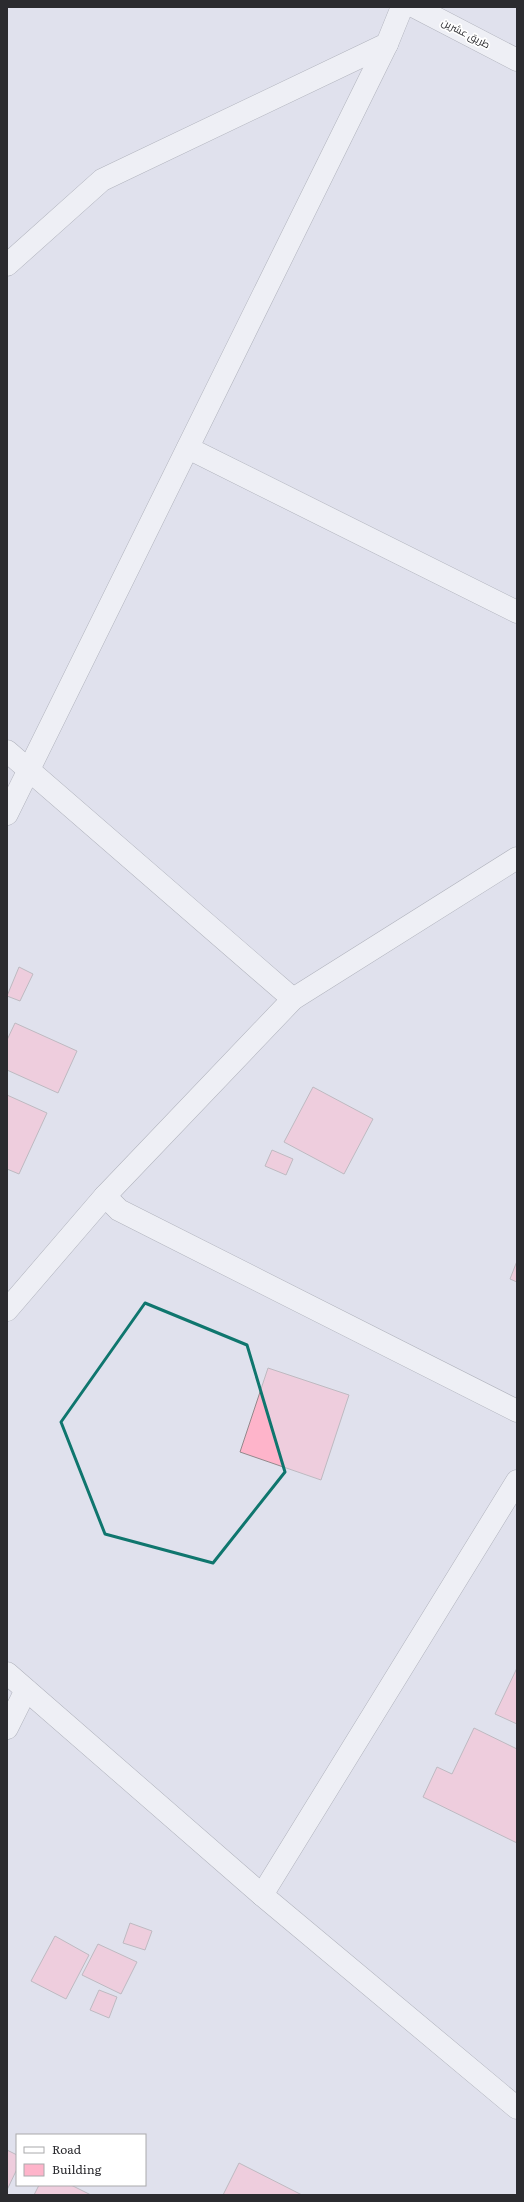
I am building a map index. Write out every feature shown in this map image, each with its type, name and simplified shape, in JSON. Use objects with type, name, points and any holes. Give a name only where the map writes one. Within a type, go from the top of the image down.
[{"type":"street","points":[[7,814],[387,44],[402,7]]},
{"type":"street","name":"طريق عشرين","points":[[415,7],[517,60]]},
{"type":"street","points":[[7,265],[102,180],[387,44]]},
{"type":"street","points":[[188,448],[517,612]]},
{"type":"street","points":[[8,754],[293,999]]},
{"type":"street","points":[[7,1310],[105,1196],[293,999],[517,858]]},
{"type":"street","points":[[105,1196],[120,1210],[517,1411]]},
{"type":"street","points":[[262,1895],[517,1481]]},
{"type":"street","points":[[7,1673],[262,1895],[517,2108]]},
{"type":"street","points":[[7,1728],[26,1690]]},
{"type":"highlighted area","points":[[145,1303],[247,1345],[285,1472],[213,1563],[105,1534],[61,1422]]},
{"type":"building","points":[[19,967],[33,974],[20,1001],[7,996]]},
{"type":"building","points":[[15,1023],[77,1051],[58,1093],[7,1070],[7,1040]]},
{"type":"building","points":[[313,1087],[373,1119],[344,1174],[284,1142]]},
{"type":"building","points":[[7,1095],[47,1113],[19,1174],[7,1169]]},
{"type":"building","points":[[272,1150],[293,1159],[286,1175],[265,1166]]},
{"type":"building","points":[[517,1261],[517,1282],[510,1279]]},
{"type":"building","points":[[268,1368],[349,1395],[321,1480],[240,1452]]},
{"type":"building","points":[[517,1668],[517,1724],[495,1714]]},
{"type":"building","points":[[474,1728],[517,1749],[517,1843],[423,1797],[437,1767],[452,1774]]},
{"type":"building","points":[[130,1923],[152,1931],[145,1950],[123,1943]]},
{"type":"building","points":[[55,1936],[89,1955],[66,1999],[31,1981]]},
{"type":"building","points":[[98,1944],[137,1962],[121,1994],[82,1975]]},
{"type":"building","points":[[99,1990],[117,1997],[109,2018],[90,2010]]},
{"type":"building","points":[[7,2150],[16,2154],[16,2171],[7,2190]]},
{"type":"building","points":[[239,2163],[302,2195],[223,2195]]},
{"type":"building","points":[[38,2186],[73,2186],[91,2195],[34,2195]]}]
